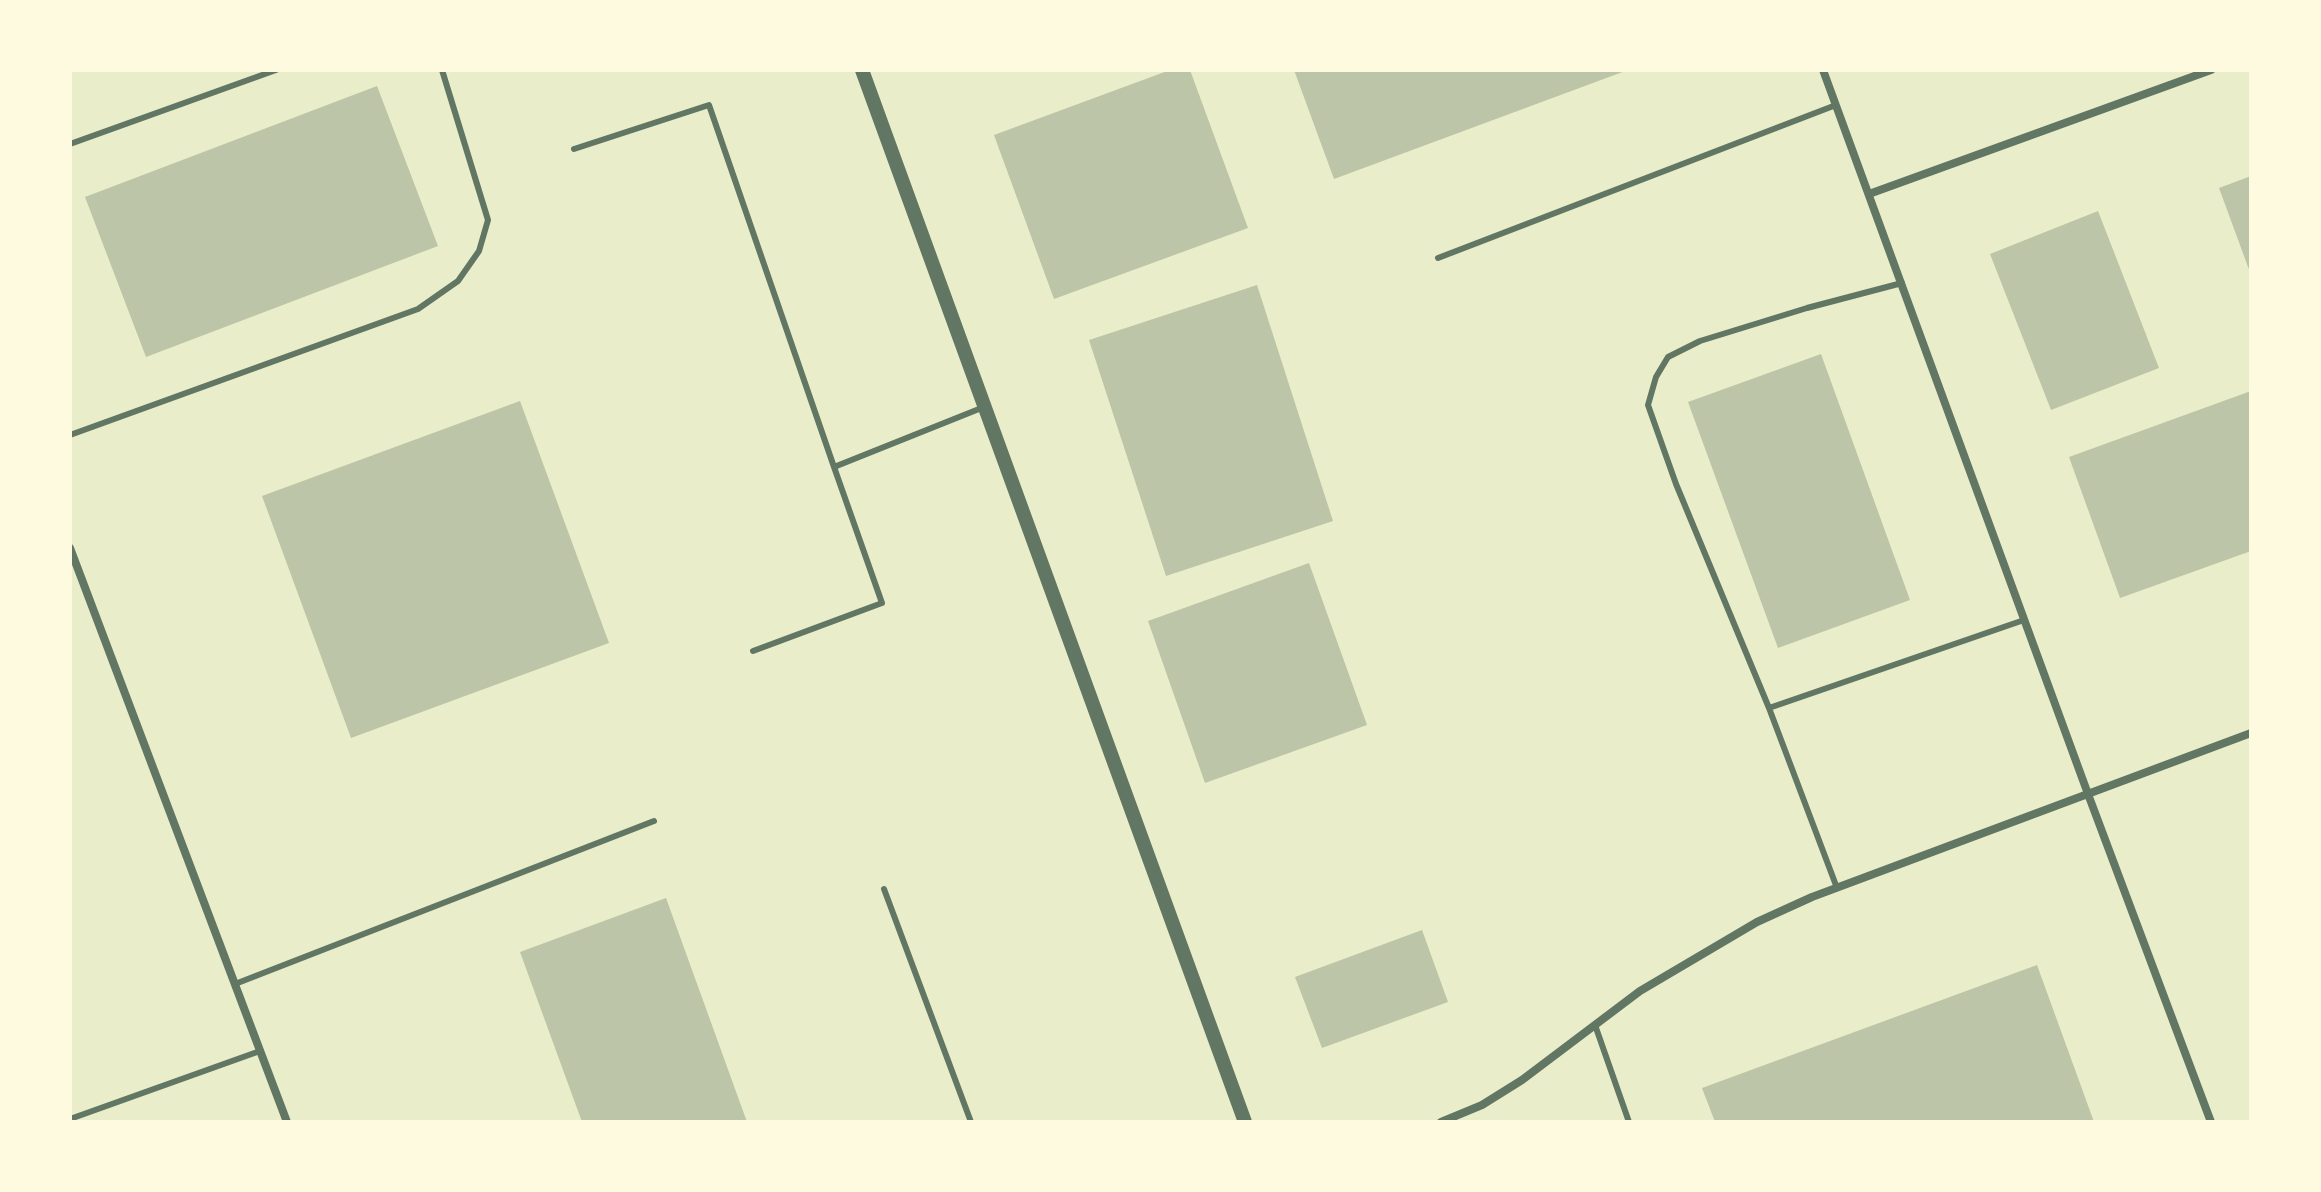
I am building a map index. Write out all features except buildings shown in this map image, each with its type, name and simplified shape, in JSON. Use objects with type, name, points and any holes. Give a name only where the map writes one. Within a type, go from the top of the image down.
[{"type":"street","points":[[862,70],[1245,1122]]},
{"type":"street","points":[[1823,70],[2211,1122]]},
{"type":"street","points":[[1869,194],[2211,70]]},
{"type":"street","points":[[70,548],[287,1122]]},
{"type":"street","points":[[1441,1122],[1482,1105],[1522,1080],[1640,991],[1757,922],[1837,888],[2251,733]]},
{"type":"lane","points":[[70,144],[276,70]]},
{"type":"lane","points":[[70,435],[418,309],[458,281],[479,251],[488,220],[442,70]]},
{"type":"lane","points":[[574,149],[709,105],[882,603],[753,651]]},
{"type":"lane","points":[[1438,258],[1836,105]]},
{"type":"lane","points":[[1837,888],[1769,708],[1676,484],[1648,405],[1656,377],[1668,357],[1700,341],[1902,283]]},
{"type":"lane","points":[[834,467],[984,407]]},
{"type":"lane","points":[[1769,708],[2024,620]]},
{"type":"lane","points":[[235,984],[654,821]]},
{"type":"lane","points":[[884,889],[971,1122]]},
{"type":"lane","points":[[1595,1025],[1629,1122]]},
{"type":"lane","points":[[70,1119],[260,1051]]}]
